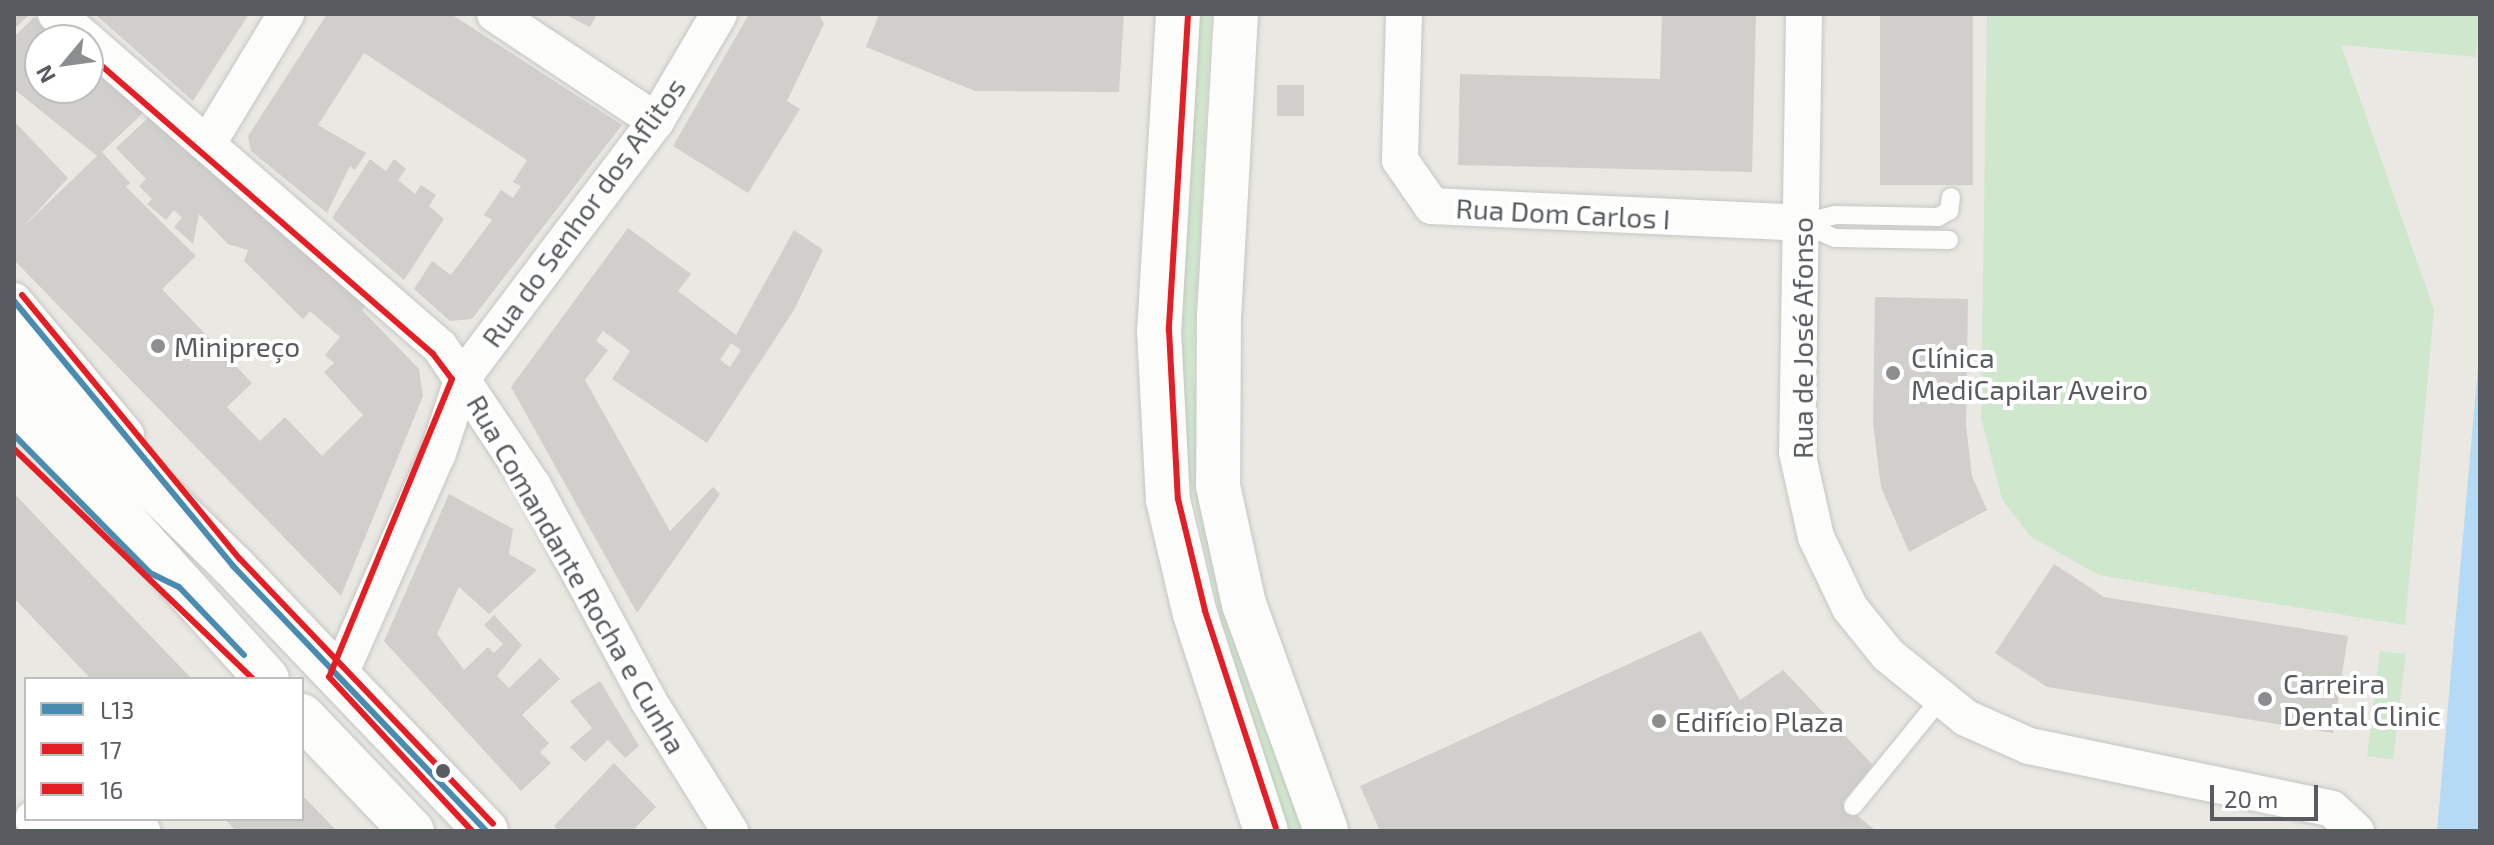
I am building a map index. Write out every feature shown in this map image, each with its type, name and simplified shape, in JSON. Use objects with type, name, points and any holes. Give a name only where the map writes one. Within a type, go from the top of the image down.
[{"type":"main road","points":[[1178,14],[1159,330],[1168,500],[1195,614],[1266,831]]},
{"type":"main road","points":[[1236,14],[1219,314],[1218,486],[1244,604],[1326,831]]},
{"type":"main road","points":[[14,351],[233,566],[486,831]]},
{"type":"main road","points":[[14,398],[165,562],[179,587],[265,677]]},
{"type":"main road","points":[[14,435],[150,573],[179,587]]},
{"type":"main road","points":[[304,718],[412,831]]},
{"type":"street","points":[[208,143],[286,14]]},
{"type":"street","points":[[495,14],[656,121]]},
{"type":"street","name":"Rua do Senhor dos Aflitos","points":[[339,676],[438,453],[463,377],[656,121],[719,14]]},
{"type":"street","name":"Rua Dom Carlos I","points":[[1404,14],[1400,160],[1432,206],[1801,223]]},
{"type":"street","name":"Rua de José Afonso","points":[[1804,14],[1797,452],[1816,537],[1850,608],[1888,655],[1966,718],[2029,746],[2332,809],[2356,831]]},
{"type":"street","name":"Rua Comandante Rocha e Cunha","points":[[104,54],[440,347],[463,377],[730,831]]},
{"type":"street","points":[[14,301],[233,566]]},
{"type":"street","points":[[51,821],[142,831]]},
{"type":"lane","points":[[1801,223],[1835,215],[1938,217],[1949,211],[1951,197]]},
{"type":"lane","points":[[1801,223],[1835,238],[1949,240]]},
{"type":"lane","points":[[1853,806],[1941,698]]},
{"type":"green space","points":[[1198,14],[1211,14],[1193,365],[1202,485],[1310,831],[1287,831],[1239,698],[1187,468],[1179,370]]},
{"type":"green space","points":[[1987,14],[2480,14],[2476,57],[2341,45],[2434,310],[2405,625],[2099,575],[2030,536],[2002,499],[1981,417]]},
{"type":"green space","points":[[2380,651],[2406,654],[2393,759],[2367,756]]},
{"type":"water","points":[[2480,344],[2480,831],[2437,831]]},
{"type":"building","points":[[14,14],[30,14],[14,29]]},
{"type":"building","points":[[95,14],[249,14],[193,101]]},
{"type":"building","points":[[327,14],[451,14],[622,125],[472,319],[450,321],[414,289],[432,261],[451,275],[492,220],[484,215],[501,190],[513,198],[521,186],[513,182],[527,160],[364,53],[318,125],[366,153],[355,170],[350,166],[327,213],[251,151],[248,136]]},
{"type":"building","points":[[564,14],[597,14],[590,27]]},
{"type":"building","points":[[749,14],[819,14],[824,24],[787,101],[800,109],[748,193],[673,146]]},
{"type":"building","points":[[879,14],[1124,14],[1119,92],[975,91],[866,47]]},
{"type":"building","points":[[1662,14],[1756,14],[1752,172],[1458,165],[1460,74],[1660,79]]},
{"type":"building","points":[[1880,14],[1973,14],[1973,185],[1880,185]]},
{"type":"building","points":[[34,17],[42,24],[27,24]]},
{"type":"building","points":[[24,27],[24,97],[14,89],[14,37]]},
{"type":"building","points":[[104,77],[144,112],[102,152],[130,183],[126,187],[196,256],[162,289],[252,383],[227,407],[260,441],[285,417],[322,456],[363,415],[324,372],[334,363],[325,355],[340,337],[310,311],[303,319],[244,261],[248,250],[228,244],[199,214],[193,244],[174,227],[182,218],[174,210],[166,220],[147,204],[152,199],[139,186],[146,179],[116,148],[150,116],[368,302],[362,310],[419,369],[423,396],[341,596],[14,260],[14,121],[68,178],[23,227],[97,156],[33,104],[104,104]]},
{"type":"building","points":[[1277,85],[1304,85],[1304,116],[1277,116]]},
{"type":"building","points":[[370,159],[386,171],[394,159],[406,169],[398,180],[415,194],[421,185],[436,195],[429,206],[444,219],[404,280],[332,218]]},
{"type":"building","points":[[628,228],[691,274],[678,291],[736,335],[794,230],[823,250],[794,310],[707,443],[612,379],[630,351],[603,331],[596,341],[608,350],[585,380],[670,531],[713,487],[720,494],[637,613],[511,387]],"holes":[[[731,343],[741,350],[730,367],[720,360]]]},
{"type":"building","points":[[1875,297],[1968,299],[1966,425],[1972,476],[1987,510],[1909,552],[1881,487],[1873,423]]},
{"type":"building","points":[[14,493],[190,677],[89,677],[14,598]]},
{"type":"building","points":[[449,494],[513,529],[509,554],[537,570],[489,614],[459,587],[437,634],[464,670],[488,647],[494,653],[503,644],[484,625],[494,615],[522,645],[497,676],[509,688],[540,658],[560,679],[522,715],[549,743],[540,752],[551,763],[521,791],[384,641]]},
{"type":"building","points":[[2054,564],[2104,597],[2348,636],[2333,733],[2047,687],[1995,653]]},
{"type":"building","points":[[1701,631],[1740,700],[1783,670],[1873,765],[1842,803],[1876,831],[1380,831],[1360,786]]},
{"type":"building","points":[[600,681],[639,746],[625,758],[608,740],[585,762],[570,747],[592,728],[570,701]]},
{"type":"building","points":[[614,763],[656,807],[632,831],[559,831],[554,826]]},
{"type":"building","points":[[304,797],[337,831],[236,831],[227,821],[304,821]]},
{"type":"transit line","name":"16","points":[[1188,15],[1169,330],[1178,499],[1205,611],[1276,828]]},
{"type":"transit line","name":"17","points":[[104,68],[433,354],[452,379],[329,677],[472,831]]},
{"type":"transit line","name":"16","points":[[22,295],[240,559],[493,824]]},
{"type":"transit line","name":"L13","points":[[14,301],[233,566],[486,831]]},
{"type":"transit line","name":"L13","points":[[14,435],[150,573],[179,587],[244,655]]},
{"type":"transit line","name":"17","points":[[14,449],[251,677]]},
{"type":"place","name":"Minipreço","points":[[158,346]]},
{"type":"place","name":"Clínica MediCapilar Aveiro","points":[[1893,373]]},
{"type":"place","name":"Carreira Dental Clinic","points":[[2265,699]]},
{"type":"place","name":"Edifício Plaza","points":[[1659,721]]}]
